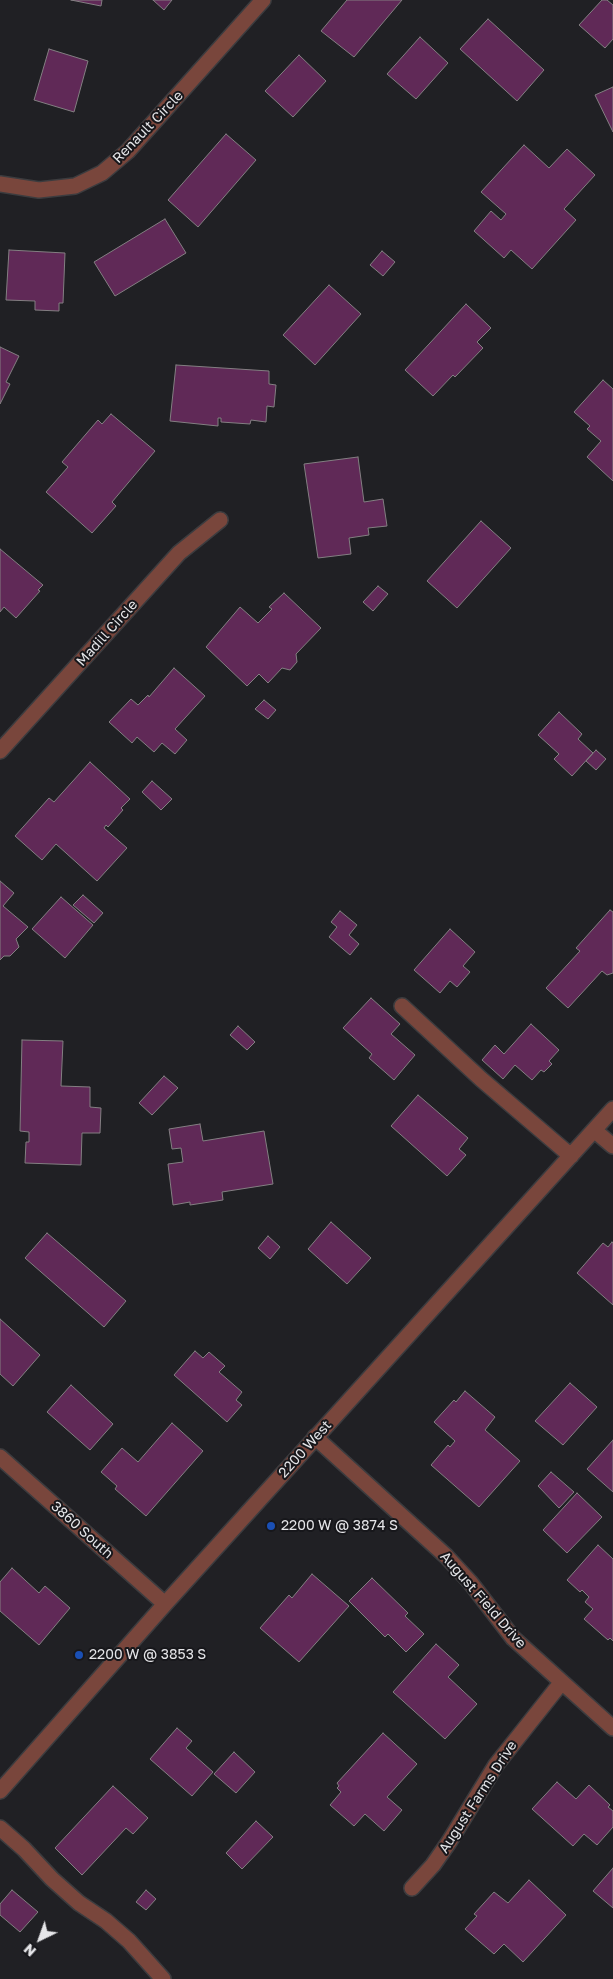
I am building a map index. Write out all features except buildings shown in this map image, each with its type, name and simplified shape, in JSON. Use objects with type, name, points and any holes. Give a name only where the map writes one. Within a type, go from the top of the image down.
[{"type":"street","name":"Renault Circle","points":[[0,184],[39,190],[75,186],[102,173],[128,151],[263,0]]},
{"type":"street","name":"Madill Circle","points":[[0,751],[179,553],[220,520]]},
{"type":"street","points":[[402,1006],[481,1079],[571,1156]]},
{"type":"street","name":"2200 West","points":[[0,1791],[315,1437],[613,1109]]},
{"type":"street","points":[[594,1130],[613,1146]]},
{"type":"street","name":"August Field Drive","points":[[315,1437],[446,1556],[470,1582],[490,1612],[513,1638],[613,1728]]},
{"type":"street","name":"3860 South","points":[[0,1457],[165,1604]]},
{"type":"street","name":"August Farms Drive","points":[[412,1888],[449,1842],[496,1765],[561,1683]]},
{"type":"street","points":[[0,1828],[79,1903],[106,1921],[129,1941],[163,1979]]},
{"type":"place","name":"2200 W @ 3874 S","points":[[271,1526]]},
{"type":"place","name":"2200 W @ 3853 S","points":[[79,1655]]}]
